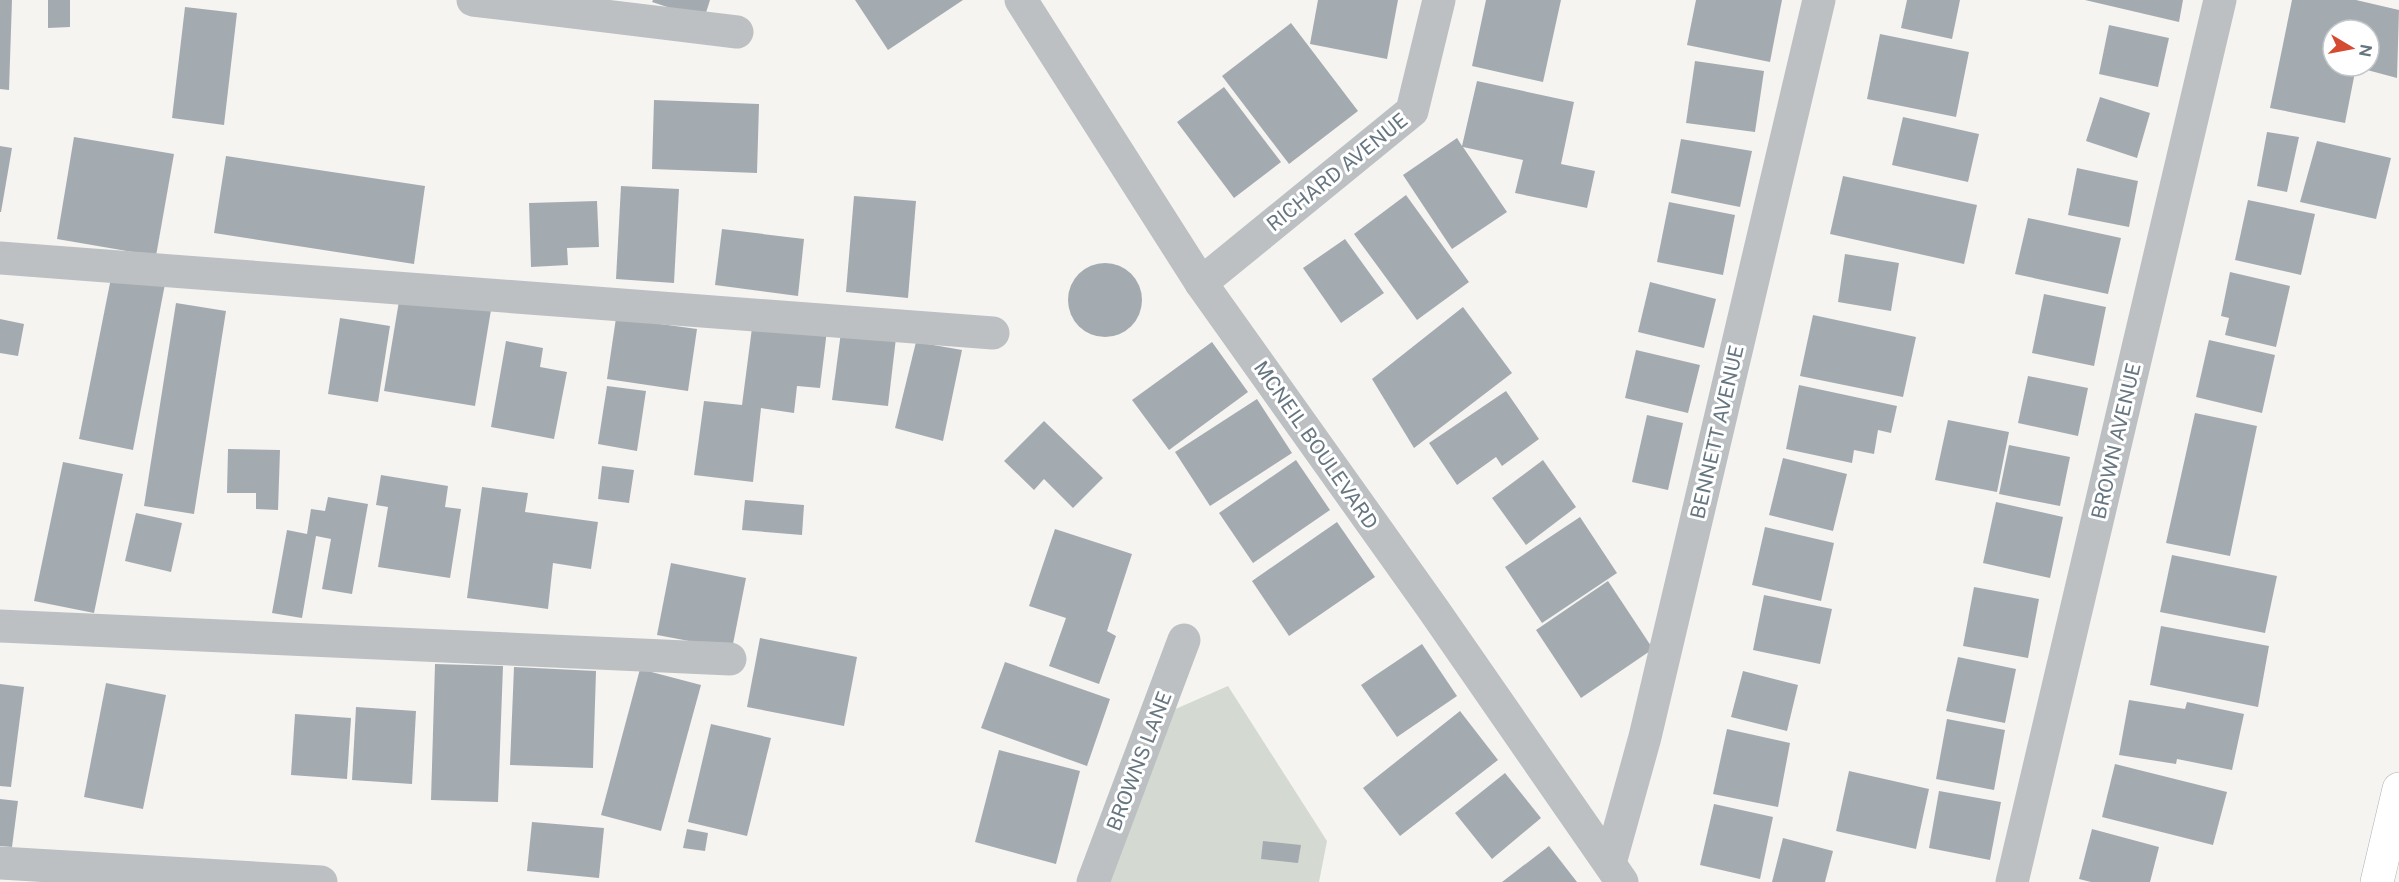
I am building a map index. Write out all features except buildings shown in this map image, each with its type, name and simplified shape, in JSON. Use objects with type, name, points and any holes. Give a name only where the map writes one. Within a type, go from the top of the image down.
[{"type":"highway","points":[[2377,882],[2399,789]]},
{"type":"street","points":[[473,0],[737,32]]},
{"type":"street","name":"MCNEIL BOULEVARD","points":[[1021,0],[1201,283],[1616,873]]},
{"type":"street","name":"RICHARD AVENUE","points":[[1201,283],[1412,111],[1439,0]]},
{"type":"street","name":"BENNETT AVENUE","points":[[1616,873],[1645,737],[1819,0]]},
{"type":"street","name":"BROWN AVENUE","points":[[2012,882],[2220,0]]},
{"type":"street","points":[[0,258],[993,333]]},
{"type":"street","points":[[0,626],[730,659]]},
{"type":"street","name":"BROWNS LANE","points":[[1093,882],[1184,640]]},
{"type":"street","points":[[0,862],[321,882]]},
{"type":"shaded area","points":[[1228,686],[1327,841],[1319,882],[1081,882],[1139,725]]}]
